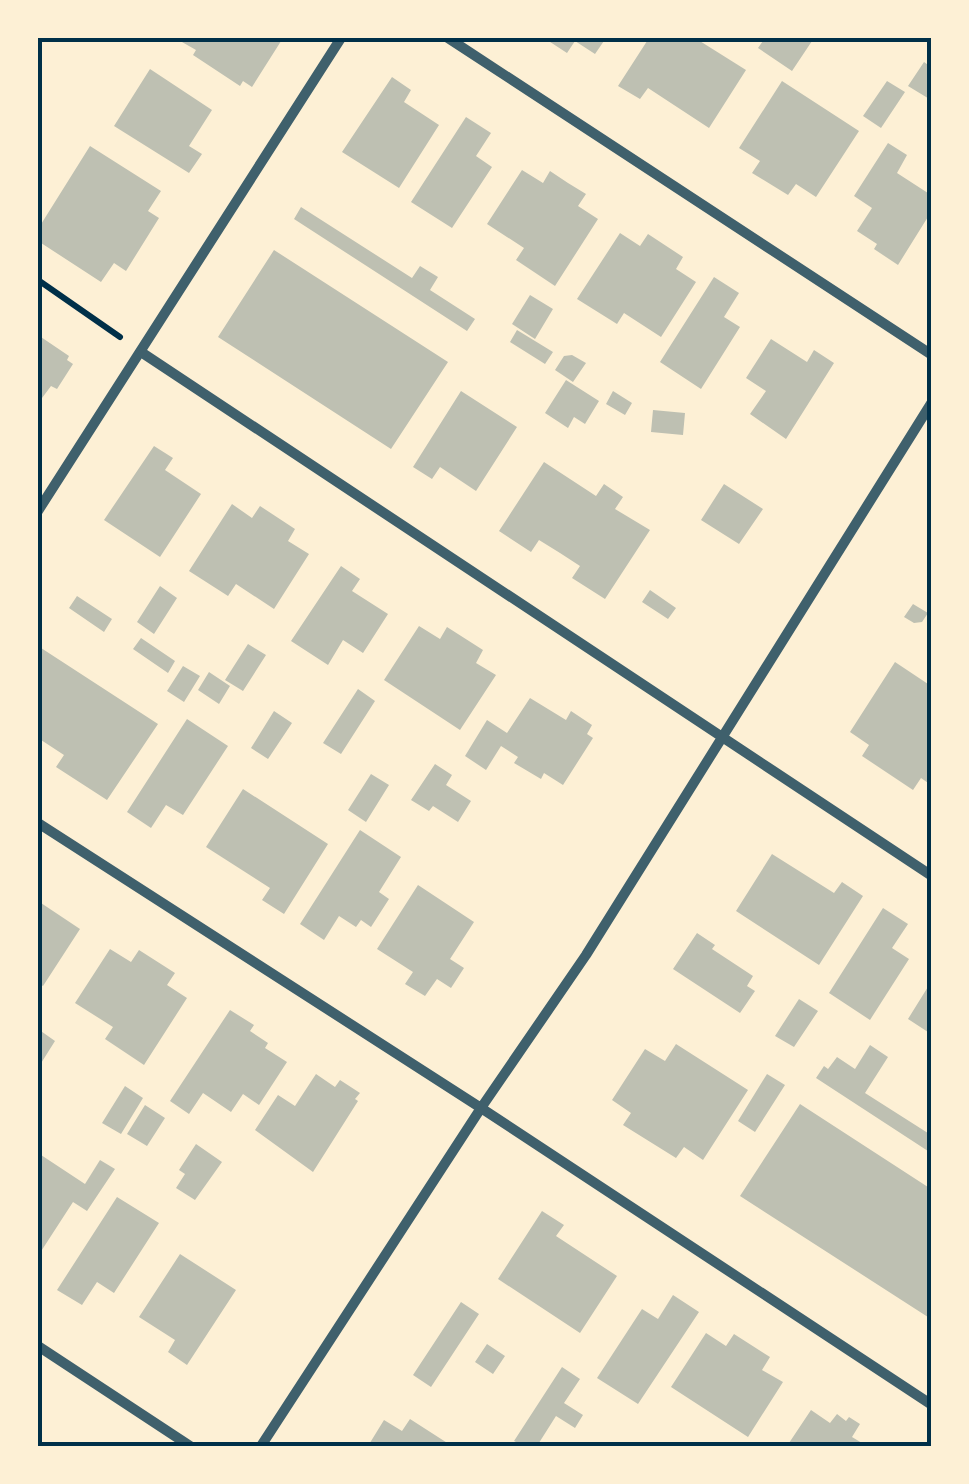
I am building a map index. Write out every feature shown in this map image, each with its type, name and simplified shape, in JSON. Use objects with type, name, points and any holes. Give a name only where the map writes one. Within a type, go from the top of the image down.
[{"type":"street","points":[[38,511],[341,38]]},
{"type":"street","points":[[448,38],[932,355]]},
{"type":"street","points":[[141,352],[932,876]]},
{"type":"street","points":[[261,1446],[481,1108],[586,955],[932,402]]},
{"type":"street","points":[[38,823],[481,1108],[932,1406]]},
{"type":"street","points":[[38,1346],[190,1446]]},
{"type":"path","points":[[38,280],[141,352]]},
{"type":"building","points":[[175,38],[283,38],[252,87],[243,81],[240,86]]},
{"type":"building","points":[[544,38],[606,38],[595,54],[575,41],[567,53]]},
{"type":"building","points":[[649,38],[695,38],[746,70],[709,128],[648,88],[640,99],[618,86]]},
{"type":"building","points":[[765,38],[814,38],[792,71],[758,48]]},
{"type":"building","points":[[924,62],[931,67],[931,100],[908,86]]},
{"type":"building","points":[[150,69],[212,110],[189,146],[202,154],[189,173],[114,126]]},
{"type":"building","points":[[392,77],[411,90],[404,102],[439,125],[399,188],[342,152]]},
{"type":"building","points":[[782,81],[859,131],[816,197],[796,184],[788,195],[752,173],[760,161],[739,148]]},
{"type":"building","points":[[887,81],[905,92],[881,128],[863,116]]},
{"type":"building","points":[[466,117],[491,133],[476,156],[492,167],[452,228],[411,202]]},
{"type":"building","points":[[888,143],[907,155],[897,173],[931,195],[931,212],[898,265],[874,249],[877,244],[857,231],[872,208],[854,196]]},
{"type":"building","points":[[90,146],[161,191],[148,211],[159,218],[126,271],[114,263],[101,282],[38,241],[38,229]]},
{"type":"building","points":[[522,170],[543,183],[550,171],[586,194],[578,206],[598,219],[555,286],[516,260],[524,248],[487,224]]},
{"type":"building","points":[[301,207],[412,278],[420,266],[438,277],[430,290],[475,319],[467,331],[294,219]]},
{"type":"building","points":[[620,233],[640,246],[648,234],[683,257],[676,269],[696,282],[661,337],[624,313],[617,324],[577,299]]},
{"type":"building","points":[[274,250],[448,362],[391,449],[218,337]]},
{"type":"building","points":[[714,277],[739,293],[724,317],[740,327],[701,389],[660,362]]},
{"type":"building","points":[[530,295],[553,309],[535,339],[512,324]]},
{"type":"building","points":[[517,330],[553,352],[545,364],[510,342]]},
{"type":"building","points":[[38,335],[69,356],[67,360],[73,364],[57,389],[51,386],[42,398],[38,395]]},
{"type":"building","points":[[771,339],[807,362],[814,350],[834,363],[786,439],[750,414],[766,391],[746,378]]},
{"type":"building","points":[[572,355],[586,363],[573,382],[555,370],[564,356]]},
{"type":"building","points":[[566,380],[599,401],[585,424],[574,417],[568,428],[545,413]]},
{"type":"building","points":[[461,391],[517,427],[476,491],[440,467],[432,479],[413,467]]},
{"type":"building","points":[[613,391],[632,403],[625,415],[606,404]]},
{"type":"building","points":[[653,410],[685,413],[683,435],[651,432]]},
{"type":"building","points":[[154,446],[173,458],[165,470],[201,494],[160,557],[104,520]]},
{"type":"building","points":[[544,462],[596,496],[604,484],[623,497],[615,509],[650,530],[605,599],[572,578],[580,566],[560,553],[539,540],[531,552],[499,531]]},
{"type":"building","points":[[724,484],[763,509],[739,544],[701,520]]},
{"type":"building","points":[[232,504],[252,518],[260,506],[295,529],[288,541],[309,554],[274,609],[236,584],[228,596],[189,571]]},
{"type":"building","points":[[341,566],[360,579],[352,591],[388,614],[363,653],[343,640],[328,665],[291,641]]},
{"type":"building","points":[[160,586],[177,598],[154,634],[137,622]]},
{"type":"building","points":[[650,590],[676,608],[668,619],[642,602]]},
{"type":"building","points":[[77,596],[112,619],[104,632],[69,608]]},
{"type":"building","points":[[913,604],[928,613],[922,622],[914,623],[904,617]]},
{"type":"building","points":[[419,626],[440,639],[447,627],[483,650],[476,663],[496,675],[460,730],[384,680]]},
{"type":"building","points":[[141,638],[175,661],[168,673],[133,649]]},
{"type":"building","points":[[248,644],[266,655],[243,691],[225,680]]},
{"type":"building","points":[[38,646],[158,724],[107,800],[56,767],[64,755],[38,738]]},
{"type":"building","points":[[895,662],[931,686],[931,785],[921,778],[913,790],[862,756],[869,745],[850,732]]},
{"type":"building","points":[[183,666],[200,676],[184,702],[167,691]]},
{"type":"building","points":[[209,672],[230,686],[219,704],[198,690]]},
{"type":"building","points":[[358,689],[375,701],[341,754],[323,743]]},
{"type":"building","points":[[530,698],[566,720],[571,711],[592,725],[587,734],[593,738],[563,785],[544,773],[541,779],[514,763],[518,757],[501,746],[486,770],[465,756],[487,720],[507,733]]},
{"type":"building","points":[[274,711],[292,723],[268,759],[251,748]]},
{"type":"building","points":[[187,719],[228,746],[183,815],[166,805],[151,828],[127,812]]},
{"type":"building","points":[[435,764],[452,775],[446,785],[471,801],[458,822],[433,806],[429,811],[411,800]]},
{"type":"building","points":[[371,774],[389,785],[366,822],[348,810]]},
{"type":"building","points":[[243,789],[328,844],[284,914],[262,900],[270,888],[206,847]]},
{"type":"building","points":[[360,830],[401,857],[379,892],[389,899],[371,927],[361,920],[356,927],[339,916],[324,940],[300,924]]},
{"type":"building","points":[[772,854],[834,893],[842,882],[863,896],[819,965],[736,911]]},
{"type":"building","points":[[418,885],[474,922],[450,959],[464,968],[451,988],[437,979],[425,996],[405,984],[413,972],[377,949]]},
{"type":"building","points":[[38,901],[80,929],[43,986],[38,983]]},
{"type":"building","points":[[883,908],[908,924],[892,948],[909,959],[870,1020],[829,993]]},
{"type":"building","points":[[697,933],[715,945],[712,949],[753,976],[747,986],[755,991],[740,1013],[673,969]]},
{"type":"building","points":[[110,949],[131,962],[139,950],[175,973],[167,985],[187,998],[144,1065],[105,1039],[113,1027],[75,1003]]},
{"type":"building","points":[[931,982],[931,1034],[908,1019]]},
{"type":"building","points":[[799,999],[818,1011],[794,1047],[775,1036]]},
{"type":"building","points":[[230,1010],[254,1025],[250,1031],[268,1043],[265,1048],[287,1062],[259,1105],[243,1094],[231,1112],[203,1093],[189,1114],[170,1101]]},
{"type":"building","points":[[38,1029],[55,1041],[38,1068]]},
{"type":"building","points":[[676,1044],[748,1090],[703,1160],[684,1147],[676,1158],[623,1125],[631,1113],[612,1100],[645,1049],[665,1061]]},
{"type":"building","points":[[870,1045],[888,1057],[865,1093],[931,1135],[931,1153],[816,1078],[837,1057],[855,1069]]},
{"type":"building","points":[[316,1074],[335,1087],[340,1080],[360,1093],[313,1172],[255,1130],[278,1095],[295,1106]]},
{"type":"building","points":[[767,1074],[785,1085],[755,1132],[738,1121]]},
{"type":"building","points":[[125,1086],[143,1098],[121,1134],[102,1123]]},
{"type":"building","points":[[800,1104],[931,1189],[931,1319],[740,1196]]},
{"type":"building","points":[[145,1105],[165,1118],[147,1146],[127,1134]]},
{"type":"building","points":[[196,1144],[222,1162],[195,1200],[176,1188],[185,1174],[179,1170]]},
{"type":"building","points":[[38,1153],[85,1184],[100,1160],[115,1169],[87,1211],[73,1202],[38,1256]]},
{"type":"building","points":[[117,1197],[159,1223],[114,1293],[97,1282],[82,1305],[57,1290]]},
{"type":"building","points":[[542,1211],[564,1225],[556,1236],[617,1276],[580,1333],[498,1279]]},
{"type":"building","points":[[180,1254],[236,1290],[187,1365],[168,1352],[175,1340],[139,1317]]},
{"type":"building","points":[[673,1295],[699,1312],[638,1404],[597,1378],[642,1309],[658,1319]]},
{"type":"building","points":[[461,1302],[479,1314],[431,1387],[413,1375]]},
{"type":"building","points":[[706,1333],[726,1346],[734,1334],[770,1357],[762,1370],[783,1382],[748,1437],[671,1387]]},
{"type":"building","points":[[487,1344],[505,1356],[493,1374],[475,1362]]},
{"type":"building","points":[[562,1367],[580,1379],[564,1403],[583,1415],[575,1428],[556,1416],[537,1446],[514,1441]]},
{"type":"building","points":[[811,1410],[830,1423],[837,1414],[860,1424],[852,1437],[867,1446],[787,1446]]},
{"type":"building","points":[[410,1419],[452,1446],[368,1446],[384,1420],[402,1431]]}]
